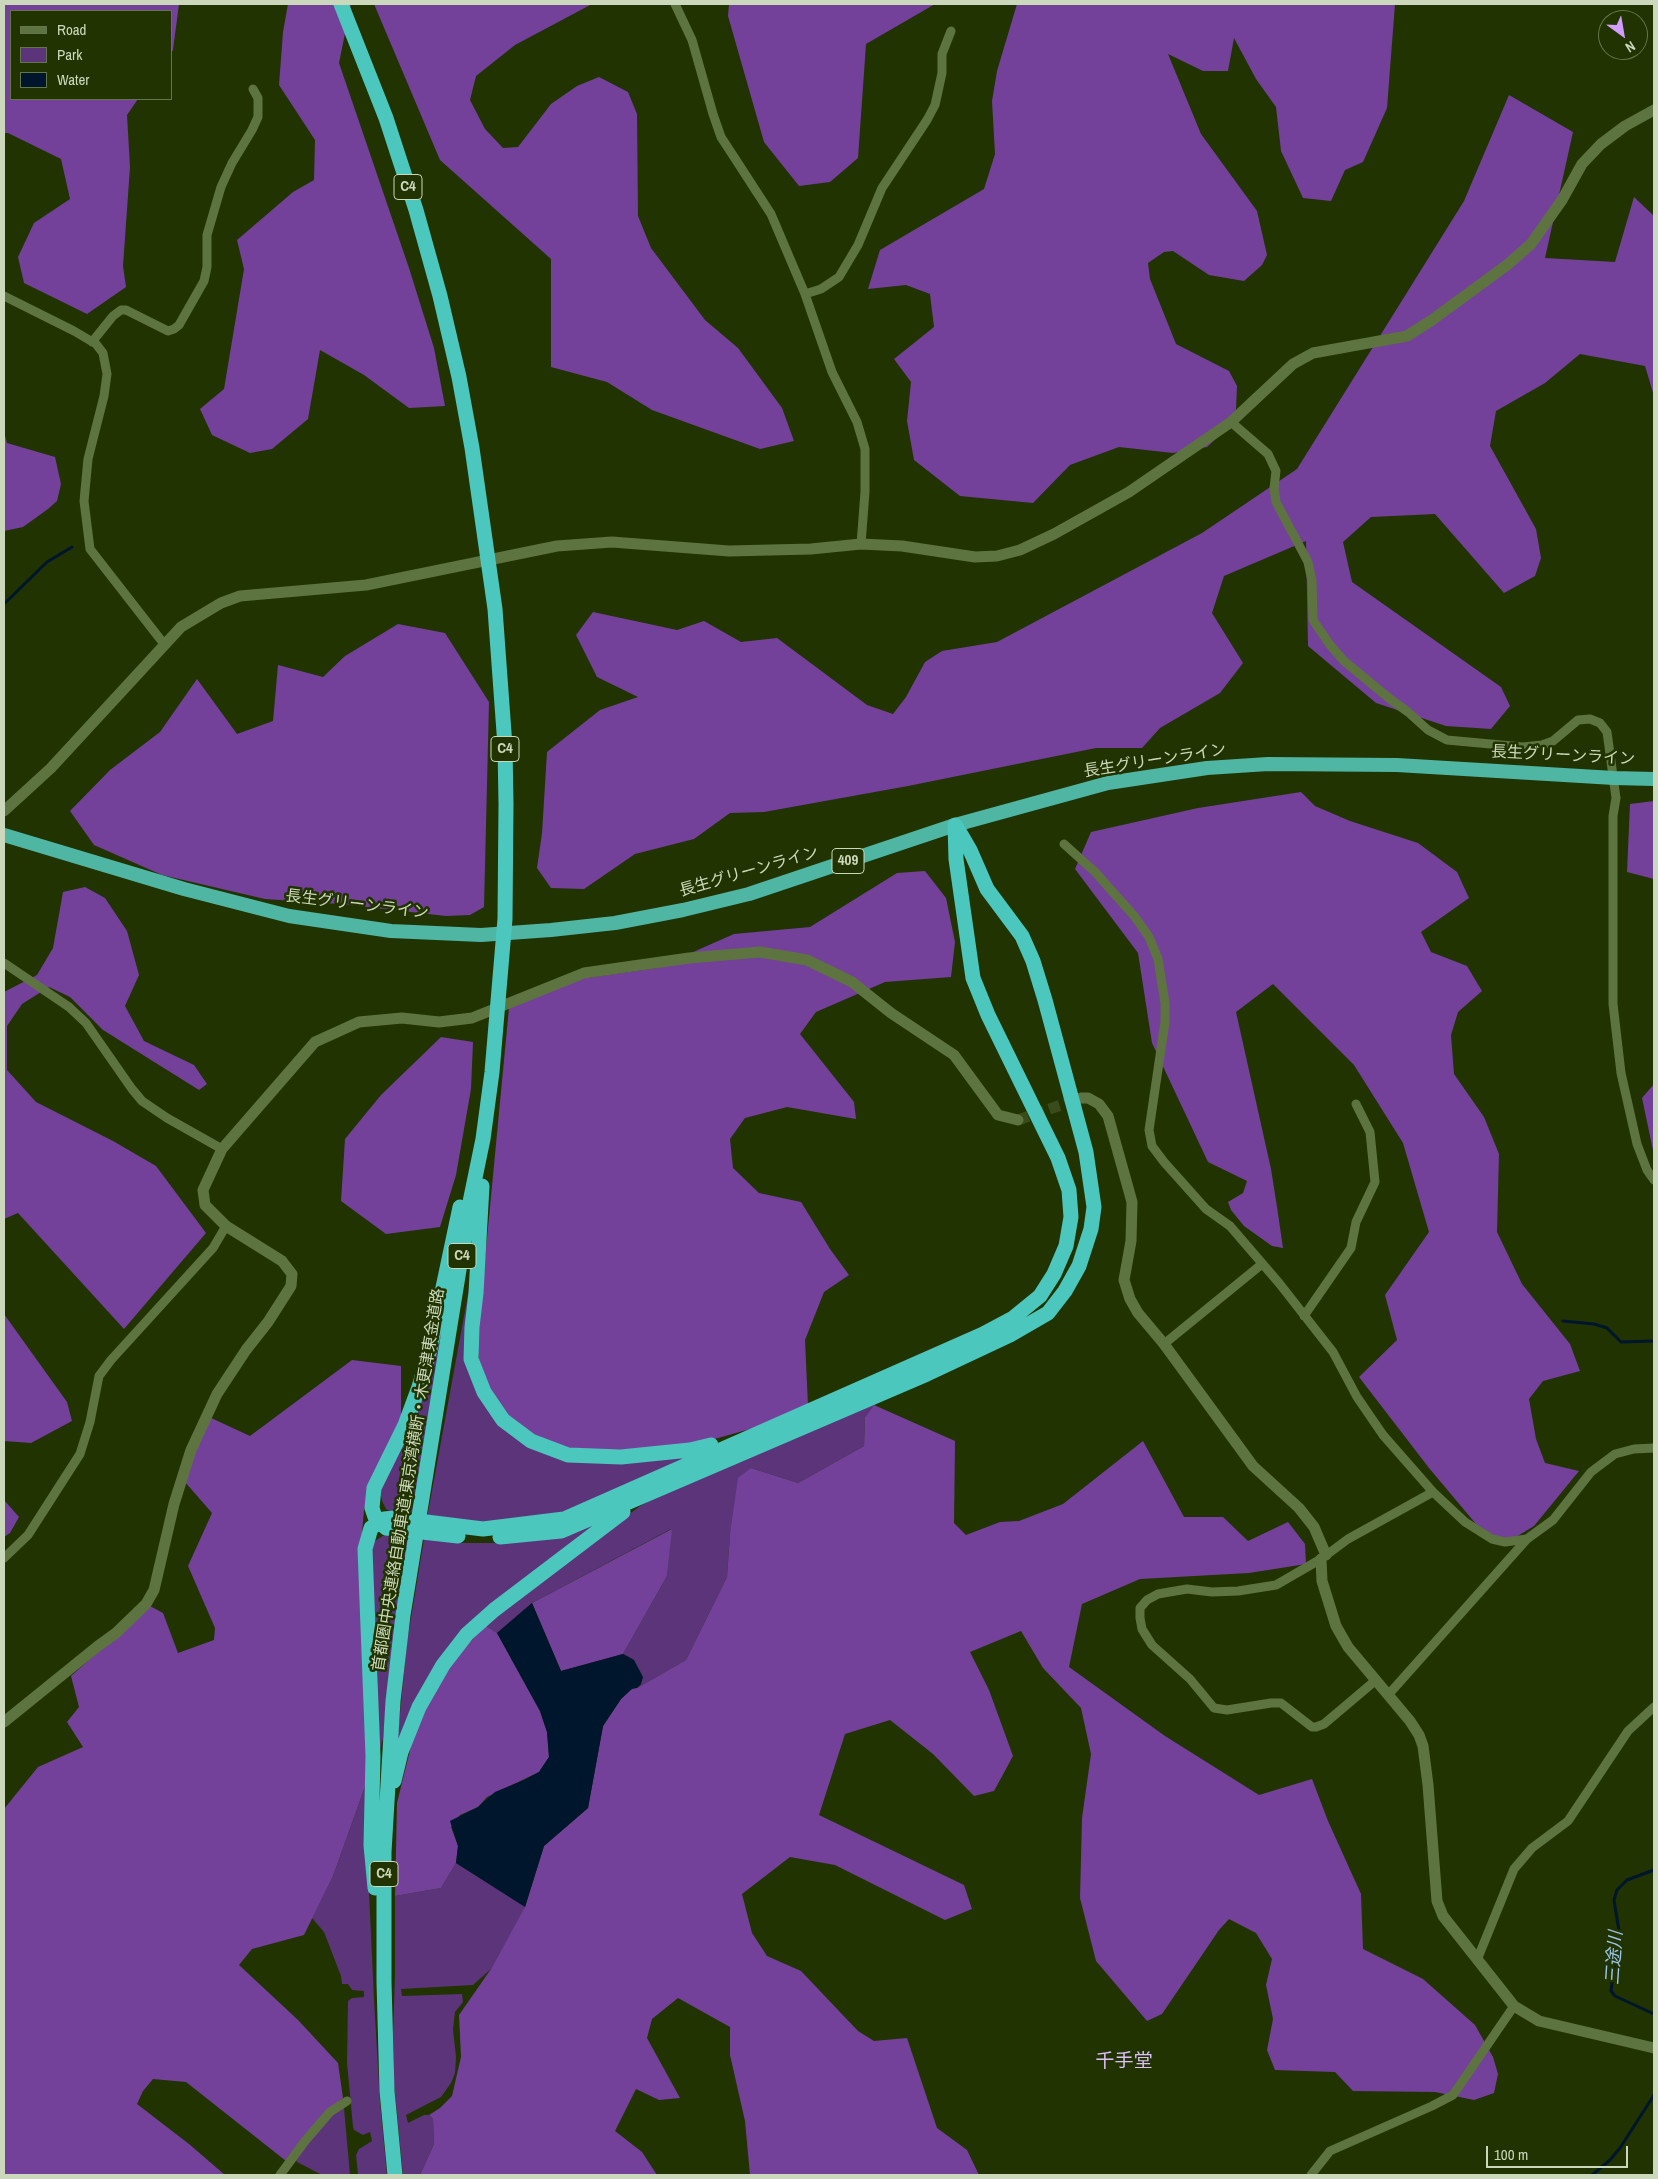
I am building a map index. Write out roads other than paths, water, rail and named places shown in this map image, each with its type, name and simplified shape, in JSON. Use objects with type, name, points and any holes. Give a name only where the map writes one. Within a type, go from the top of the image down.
[{"type":"highway","name":"首都圏中央連絡自動車道;東京湾横断・木更津東金道路","points":[[341,4],[386,118],[416,210],[440,296],[459,377],[475,467],[495,609],[505,746],[506,888],[497,1031],[483,1138],[470,1202],[403,1615],[393,1701],[384,1852],[384,1982],[387,2091],[395,2175]]},
{"type":"highway","name":"長生グリーンライン","points":[[4,835],[184,889],[289,916],[391,931],[481,935],[615,923],[683,910],[749,894],[955,825],[1108,783],[1206,768],[1268,764],[1397,765],[1614,778],[1654,778]]},
{"type":"highway","points":[[384,1982],[371,1844],[373,1756],[365,1549],[371,1528],[384,1519],[394,1518],[483,1528],[564,1518],[921,1363],[1013,1318],[1040,1296],[1054,1274],[1066,1246],[1071,1217],[1069,1190],[1058,1158],[988,1015],[974,978],[956,859],[955,825]]},
{"type":"highway","points":[[483,1138],[471,1155],[430,1349],[419,1387],[405,1425],[374,1488],[372,1508],[375,1517],[386,1528],[487,1538],[561,1531],[918,1378],[1010,1336],[1048,1313],[1065,1291],[1079,1266],[1090,1229],[1094,1206],[1086,1152],[1045,1000],[1022,936],[987,889],[970,850],[955,825]]},
{"type":"highway","points":[[492,1072],[471,1359],[484,1392],[504,1420],[531,1442],[568,1455],[621,1457],[690,1450],[749,1437]]},
{"type":"highway","points":[[384,1852],[391,1796],[401,1752],[419,1707],[444,1665],[467,1634],[494,1610],[645,1496]]},
{"type":"street","points":[[675,4],[692,40],[721,137],[770,214],[804,294],[832,372],[857,422],[865,449],[865,492],[861,544]]},
{"type":"street","points":[[804,294],[821,289],[839,277],[858,245],[882,188],[927,120],[934,105],[942,73],[942,54],[952,31]]},
{"type":"street","points":[[92,342],[113,316],[121,310],[126,310],[168,331],[174,330],[179,325],[204,281],[207,267],[206,235],[221,187],[258,116],[258,98],[253,89]]},
{"type":"street","points":[[4,811],[51,768],[181,627],[221,603],[240,596],[366,585],[557,546],[612,542],[729,552],[811,549],[861,544],[902,546],[975,557],[997,556],[1020,550],[1054,534],[1129,492],[1231,422],[1293,364],[1313,353],[1407,336],[1432,320],[1507,265],[1531,244],[1562,200],[1582,164],[1601,144],[1625,126],[1654,110]]},
{"type":"street","points":[[4,296],[74,331],[92,342],[103,353],[107,374],[104,396],[88,459],[84,501],[90,549],[164,644]]},
{"type":"street","points":[[1231,422],[1268,454],[1276,471],[1274,488],[1276,502],[1308,562],[1312,581],[1313,620],[1330,645],[1344,661],[1390,700],[1408,712],[1428,730],[1447,740],[1523,747],[1542,745],[1553,741],[1578,720],[1590,719],[1600,723],[1607,732],[1616,798],[1613,816],[1613,1004],[1621,1073],[1635,1135],[1647,1170],[1654,1180]]},
{"type":"street","points":[[1064,844],[1094,872],[1135,917],[1149,938],[1158,959],[1165,1003],[1165,1022],[1149,1130],[1152,1146],[1206,1209],[1230,1226],[1262,1264],[1333,1352],[1357,1397],[1383,1435],[1433,1492],[1465,1522],[1492,1539],[1505,1542],[1527,1539]]},
{"type":"street","points":[[4,1722],[116,1633],[146,1604],[154,1590],[174,1504],[191,1450],[213,1402],[246,1350],[268,1322],[291,1286],[292,1274],[282,1262],[226,1226],[205,1204],[203,1190],[222,1149],[315,1042],[359,1022],[402,1018],[439,1022],[472,1018],[584,973],[689,958],[760,952],[807,960],[852,982],[891,1012],[954,1055],[998,1115],[1018,1120]]},
{"type":"street","points":[[4,963],[69,1007],[86,1023],[142,1101],[174,1123],[222,1149]]},
{"type":"street","points":[[1081,1098],[1088,1098],[1099,1104],[1108,1116],[1132,1202],[1132,1241],[1124,1280],[1130,1300],[1253,1466],[1293,1502],[1314,1527],[1323,1557],[1322,1581],[1336,1626],[1348,1647],[1389,1694],[1419,1735],[1423,1746],[1427,1777],[1437,1901],[1443,1916],[1514,2006],[1539,2021],[1652,2048]]},
{"type":"street","points":[[1304,1316],[1351,1248],[1356,1222],[1375,1182],[1370,1132],[1356,1104]]},
{"type":"street","points":[[4,1558],[28,1535],[80,1454],[90,1422],[99,1376],[111,1360],[213,1248],[226,1226]]},
{"type":"street","points":[[1164,1344],[1262,1264]]},
{"type":"street","points":[[1389,1694],[1527,1539],[1553,1520],[1591,1472],[1615,1454],[1634,1449],[1654,1448]]},
{"type":"street","points":[[1376,1680],[1324,1724],[1316,1728],[1312,1727],[1281,1703],[1271,1702],[1227,1710],[1214,1708],[1190,1679],[1159,1653],[1146,1638],[1140,1618],[1140,1608],[1147,1600],[1158,1594],[1187,1589],[1212,1592],[1256,1590],[1276,1585],[1323,1557],[1348,1539],[1433,1492]]},
{"type":"street","points":[[1477,1960],[1514,1869],[1532,1848],[1568,1821],[1628,1731],[1654,1707]]},
{"type":"street","points":[[1311,2175],[1330,2151],[1453,2095],[1514,2006]]},
{"type":"street","points":[[280,2175],[305,2141],[324,2120],[335,2109],[348,2101]]},
{"type":"water","points":[[532,1603],[561,1671],[623,1654],[634,1660],[643,1677],[641,1684],[637,1688],[632,1689],[621,1699],[603,1726],[588,1808],[544,1846],[525,1907],[456,1863],[458,1846],[450,1821],[478,1807],[495,1792],[539,1772],[549,1757],[547,1732],[540,1711],[497,1633]]},
{"type":"waterway","points":[[4,604],[47,562],[72,547]]},
{"type":"waterway","points":[[1563,1321],[1594,1324],[1607,1328],[1621,1342],[1654,1341]]},
{"type":"waterway","name":"三途川","points":[[1654,1870],[1627,1880],[1617,1890],[1614,1900],[1619,1931],[1611,1991],[1615,1996],[1654,2014]]},
{"type":"waterway","name":"三途川","points":[[1592,2175],[1610,2160],[1620,2148],[1654,2095]]},
{"type":"tunnel","points":[[1018,1120],[1078,1099]]},
{"type":"district","name":"千手堂","points":[[1124,2062]]}]
